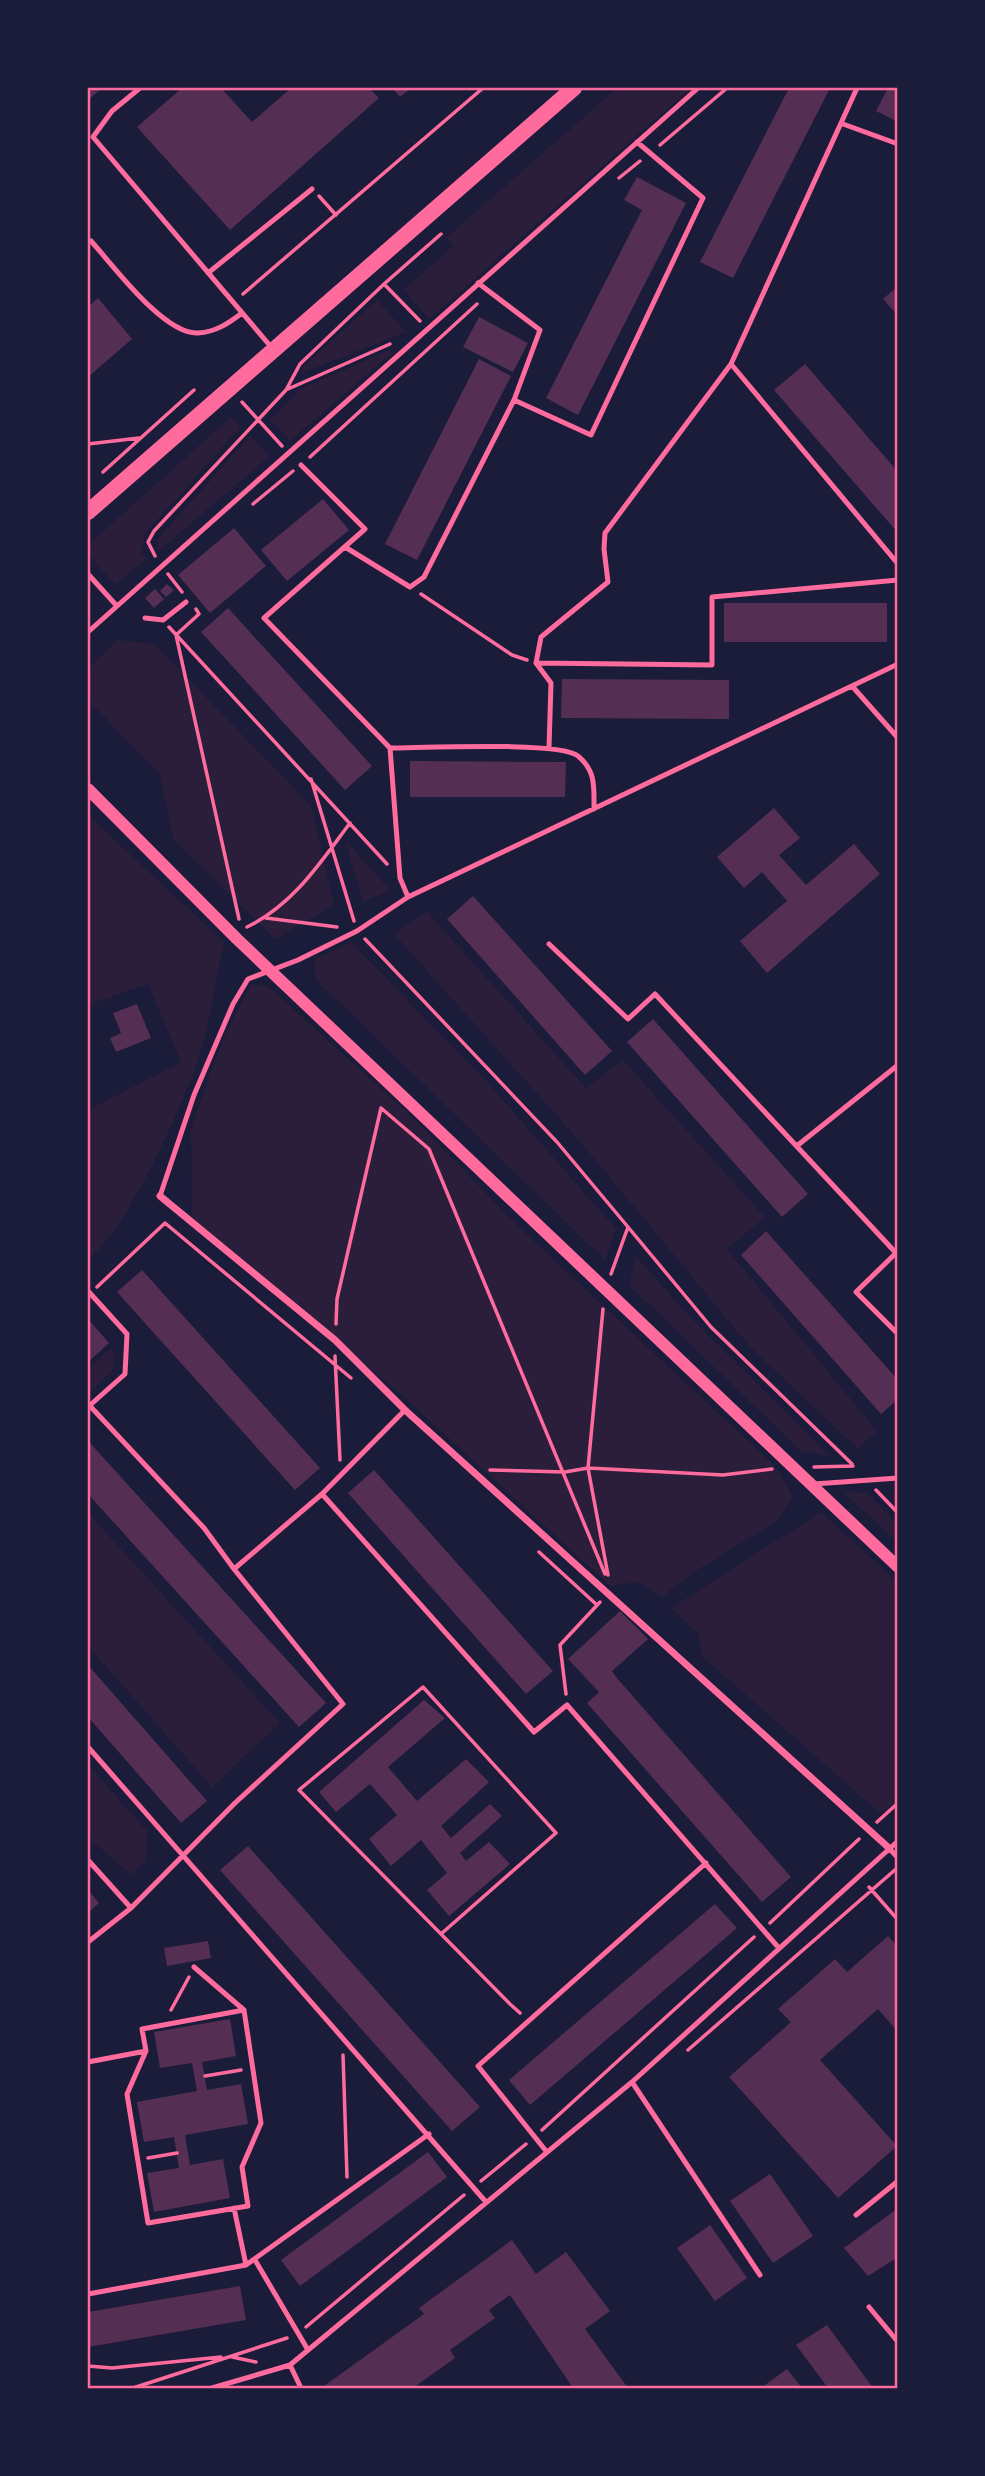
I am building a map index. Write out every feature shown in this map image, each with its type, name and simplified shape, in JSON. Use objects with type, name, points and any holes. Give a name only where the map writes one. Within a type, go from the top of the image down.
[{"type":"main road","points":[[88,512],[574,88]]},
{"type":"street","points":[[88,789],[135,839],[898,1567]]},
{"type":"street","points":[[160,1196],[335,1340],[405,1410],[889,1849]]},
{"type":"lane","points":[[140,88],[113,111],[93,137],[274,350]]},
{"type":"lane","points":[[88,632],[698,88]]},
{"type":"lane","points":[[549,748],[551,682],[537,663],[541,637],[608,582],[605,533],[731,364],[843,124],[857,88]]},
{"type":"lane","points":[[843,124],[898,144]]},
{"type":"lane","points":[[514,400],[591,435],[703,198],[637,142]]},
{"type":"lane","points":[[208,273],[312,189]]},
{"type":"lane","points":[[91,241],[168,323],[195,333],[224,326],[242,313]]},
{"type":"lane","points":[[345,547],[410,587],[424,577],[514,400],[540,330],[478,283]]},
{"type":"lane","points":[[731,364],[898,564]]},
{"type":"lane","points":[[300,465],[365,529],[264,618],[390,748],[400,878],[408,897]]},
{"type":"lane","points":[[88,574],[116,605]]},
{"type":"lane","points":[[537,663],[712,665],[712,597],[898,580]]},
{"type":"lane","points":[[145,618],[163,620],[188,603]]},
{"type":"lane","points":[[160,1196],[194,1095],[233,1004],[248,979],[356,931],[408,897],[898,664]]},
{"type":"lane","points":[[852,686],[898,737]]},
{"type":"lane","points":[[390,748],[549,748],[576,753],[594,774],[594,809]]},
{"type":"lane","points":[[549,944],[628,1019],[655,994],[896,1252],[856,1292],[898,1334]]},
{"type":"lane","points":[[798,1145],[898,1065]]},
{"type":"lane","points":[[88,1942],[131,1908],[344,1704],[204,1528],[89,1407],[125,1374],[127,1334],[89,1292]]},
{"type":"lane","points":[[234,1569],[322,1494],[405,1410]]},
{"type":"lane","points":[[810,1484],[898,1478]]},
{"type":"lane","points":[[322,1494],[534,1732],[567,1705],[778,1947]]},
{"type":"lane","points":[[88,1747],[486,2202]]},
{"type":"lane","points":[[212,2389],[290,2365],[632,2082],[898,1841]]},
{"type":"lane","points":[[889,1849],[898,1858]]},
{"type":"lane","points":[[88,1860],[131,1908]]},
{"type":"lane","points":[[546,2151],[478,2066],[706,1863]]},
{"type":"lane","points":[[194,1967],[244,2010],[261,2123],[242,2167],[248,2206],[148,2223],[127,2094],[145,2051],[142,2029],[244,2010]]},
{"type":"lane","points":[[88,2062],[145,2051]]},
{"type":"lane","points":[[632,2082],[761,2275]]},
{"type":"lane","points":[[88,2294],[246,2264],[255,2260],[429,2134]]},
{"type":"lane","points":[[856,2215],[898,2181]]},
{"type":"lane","points":[[234,2208],[246,2264]]},
{"type":"lane","points":[[255,2260],[307,2350]]},
{"type":"lane","points":[[869,2307],[898,2342]]},
{"type":"lane","points":[[290,2365],[302,2389]]},
{"type":"path","points":[[233,302],[483,88]]},
{"type":"path","points":[[610,185],[727,88]]},
{"type":"path","points":[[312,189],[336,215]]},
{"type":"path","points":[[156,558],[150,551],[148,542],[154,531],[286,390],[300,364],[441,234]]},
{"type":"path","points":[[384,284],[439,340]]},
{"type":"path","points":[[250,507],[490,292]]},
{"type":"path","points":[[286,390],[392,344]]},
{"type":"path","points":[[103,472],[194,390]]},
{"type":"path","points":[[242,402],[281,446]]},
{"type":"path","points":[[88,444],[141,438]]},
{"type":"path","points":[[159,582],[178,565]]},
{"type":"path","points":[[168,574],[184,594]]},
{"type":"path","points":[[410,587],[512,654],[537,663]]},
{"type":"path","points":[[176,635],[199,614],[188,603]]},
{"type":"path","points":[[163,620],[400,878]]},
{"type":"path","points":[[176,635],[239,920],[246,927],[266,918],[309,877],[350,823]]},
{"type":"path","points":[[266,918],[356,931]]},
{"type":"path","points":[[459,1036],[557,1143],[711,1327],[898,1513]]},
{"type":"path","points":[[343,1472],[338,1455],[335,1363],[337,1299],[381,1108],[429,1149],[610,1586],[588,1468],[606,1291],[628,1227]]},
{"type":"path","points":[[89,1292],[165,1223],[355,1381]]},
{"type":"path","points":[[470,1469],[565,1472],[588,1468],[723,1475],[792,1467],[853,1466]]},
{"type":"path","points":[[538,1550],[597,1605]]},
{"type":"path","points":[[567,1705],[560,1644],[607,1594]]},
{"type":"path","points":[[441,1934],[556,1833],[423,1687],[299,1790],[441,1934],[529,2021]]},
{"type":"path","points":[[681,2056],[870,1889],[898,1868]]},
{"type":"path","points":[[858,1876],[898,1920]]},
{"type":"path","points":[[164,2025],[194,1967]]},
{"type":"path","points":[[342,2036],[348,2193]]},
{"type":"path","points":[[205,2076],[253,2068]]},
{"type":"path","points":[[138,2160],[177,2153]]},
{"type":"path","points":[[88,2366],[112,2368],[230,2357],[280,2368]]},
{"type":"shaded area","points":[[617,88],[691,88],[429,319],[403,290],[453,246],[447,237]]},
{"type":"shaded area","points":[[377,300],[406,332],[302,373],[303,366]]},
{"type":"shaded area","points":[[389,350],[392,353],[290,441],[270,420],[301,389]]},
{"type":"shaded area","points":[[231,417],[240,427],[145,534],[141,553],[147,559],[115,585],[88,554],[88,545]]},
{"type":"shaded area","points":[[250,436],[270,456],[159,551],[157,540]]},
{"type":"shaded area","points":[[118,640],[155,644],[311,806],[334,905],[275,939],[173,839],[160,775],[88,700],[88,669]]},
{"type":"shaded area","points":[[88,815],[224,942],[204,1041],[185,1094],[134,1199],[119,1223],[88,1261],[88,1110],[181,1062],[148,984],[88,1005]]},
{"type":"shaded area","points":[[345,840],[390,890],[363,902]]},
{"type":"shaded area","points":[[427,912],[586,1088],[623,1060],[765,1217],[727,1249],[877,1431],[858,1449],[750,1347],[582,1144],[394,934]]},
{"type":"shaded area","points":[[351,942],[489,1084],[616,1229],[605,1260],[316,980],[314,959]]},
{"type":"shaded area","points":[[251,984],[269,987],[409,1114],[521,1229],[777,1468],[793,1498],[776,1522],[694,1572],[662,1597],[639,1582],[610,1586],[404,1397],[192,1222],[191,1128],[224,1036]]},
{"type":"shaded area","points":[[636,1256],[690,1317],[830,1456],[801,1451],[629,1285]]},
{"type":"shaded area","points":[[111,1348],[115,1357],[111,1372],[88,1394],[88,1369]]},
{"type":"shaded area","points":[[843,1492],[867,1493],[897,1524],[897,1542]]},
{"type":"shaded area","points":[[821,1512],[897,1582],[897,1802],[880,1813],[702,1656],[698,1633],[671,1608]]},
{"type":"shaded area","points":[[88,1513],[280,1723],[212,1787],[88,1646]]},
{"type":"shaded area","points":[[88,1765],[147,1831],[146,1861],[131,1875],[88,1837]]},
{"type":"building","points":[[88,88],[102,88],[88,100]]},
{"type":"building","points":[[182,88],[221,88],[252,122],[291,88],[369,88],[379,98],[230,230],[137,127]]},
{"type":"building","points":[[392,88],[411,88],[400,97]]},
{"type":"building","points":[[789,88],[829,90],[733,278],[700,262]]},
{"type":"building","points":[[888,88],[898,88],[898,122],[876,111]]},
{"type":"building","points":[[637,177],[686,203],[578,415],[546,398],[642,210],[624,200]]},
{"type":"building","points":[[898,286],[898,316],[883,299]]},
{"type":"building","points":[[98,298],[132,339],[88,377],[88,307]]},
{"type":"building","points":[[479,317],[528,343],[513,372],[463,347]]},
{"type":"building","points":[[479,359],[511,376],[417,560],[385,544]]},
{"type":"building","points":[[805,364],[898,472],[898,533],[774,390]]},
{"type":"building","points":[[323,499],[349,530],[287,581],[261,550]]},
{"type":"building","points":[[234,528],[266,566],[210,613],[178,575]]},
{"type":"building","points":[[167,584],[174,590],[166,597],[160,591]]},
{"type":"building","points":[[155,589],[164,599],[154,608],[145,598]]},
{"type":"building","points":[[724,603],[887,603],[887,642],[724,642]]},
{"type":"building","points":[[228,608],[372,766],[345,790],[201,632]]},
{"type":"building","points":[[562,679],[729,680],[729,719],[561,718]]},
{"type":"building","points":[[410,761],[566,762],[565,797],[410,797]]},
{"type":"building","points":[[774,808],[800,838],[779,855],[806,885],[854,844],[880,874],[767,973],[740,941],[787,901],[762,872],[744,888],[717,857]]},
{"type":"building","points":[[473,896],[612,1051],[585,1075],[447,919]]},
{"type":"building","points":[[137,1004],[151,1038],[116,1052],[110,1038],[121,1033],[113,1013]]},
{"type":"building","points":[[653,1019],[808,1194],[782,1217],[627,1042]]},
{"type":"building","points":[[766,1231],[898,1380],[898,1399],[881,1414],[741,1255]]},
{"type":"building","points":[[142,1270],[320,1468],[295,1490],[117,1292]]},
{"type":"building","points":[[88,1319],[109,1343],[88,1362]]},
{"type":"building","points":[[90,1443],[326,1703],[299,1727],[88,1494]]},
{"type":"building","points":[[374,1470],[553,1671],[526,1694],[348,1493]]},
{"type":"building","points":[[620,1611],[648,1639],[612,1671],[791,1877],[762,1902],[587,1703],[599,1692],[568,1659]]},
{"type":"building","points":[[88,1665],[207,1801],[181,1823],[88,1717]]},
{"type":"building","points":[[424,1700],[445,1718],[388,1767],[417,1801],[466,1759],[489,1782],[441,1826],[451,1838],[490,1804],[502,1816],[460,1853],[466,1861],[489,1842],[510,1864],[449,1916],[427,1890],[447,1873],[421,1840],[391,1866],[369,1839],[397,1815],[370,1784],[336,1812],[319,1792]]},
{"type":"building","points":[[248,1846],[480,2107],[452,2131],[220,1870]]},
{"type":"building","points":[[88,1890],[99,1903],[88,1913]]},
{"type":"building","points":[[715,1904],[737,1928],[530,2105],[509,2080]]},
{"type":"building","points":[[888,1936],[898,1947],[898,2032],[878,2009],[820,2060],[897,2146],[838,2198],[729,2077],[791,2022],[778,2009],[835,1959],[847,1972]]},
{"type":"building","points":[[208,1941],[211,1958],[167,1966],[164,1948]]},
{"type":"building","points":[[230,2019],[236,2056],[202,2062],[207,2090],[241,2084],[248,2124],[185,2135],[190,2165],[223,2159],[230,2198],[154,2212],[147,2173],[179,2168],[174,2137],[144,2142],[137,2102],[197,2091],[192,2063],[160,2068],[154,2032]]},
{"type":"building","points":[[428,2152],[447,2177],[300,2286],[281,2260]]},
{"type":"building","points":[[770,2174],[813,2236],[773,2263],[730,2201]]},
{"type":"building","points":[[898,2208],[898,2262],[895,2259],[868,2276],[844,2248]]},
{"type":"building","points":[[710,2225],[747,2278],[715,2301],[677,2248]]},
{"type":"building","points":[[512,2240],[536,2274],[566,2252],[610,2311],[585,2329],[628,2388],[573,2388],[510,2295],[489,2310],[495,2318],[450,2350],[455,2358],[413,2388],[325,2388],[324,2386],[424,2314],[419,2308]]},
{"type":"building","points":[[240,2286],[246,2320],[88,2347],[88,2312]]},
{"type":"building","points":[[827,2325],[873,2388],[828,2388],[796,2345]]},
{"type":"building","points":[[787,2369],[802,2388],[761,2388]]}]
